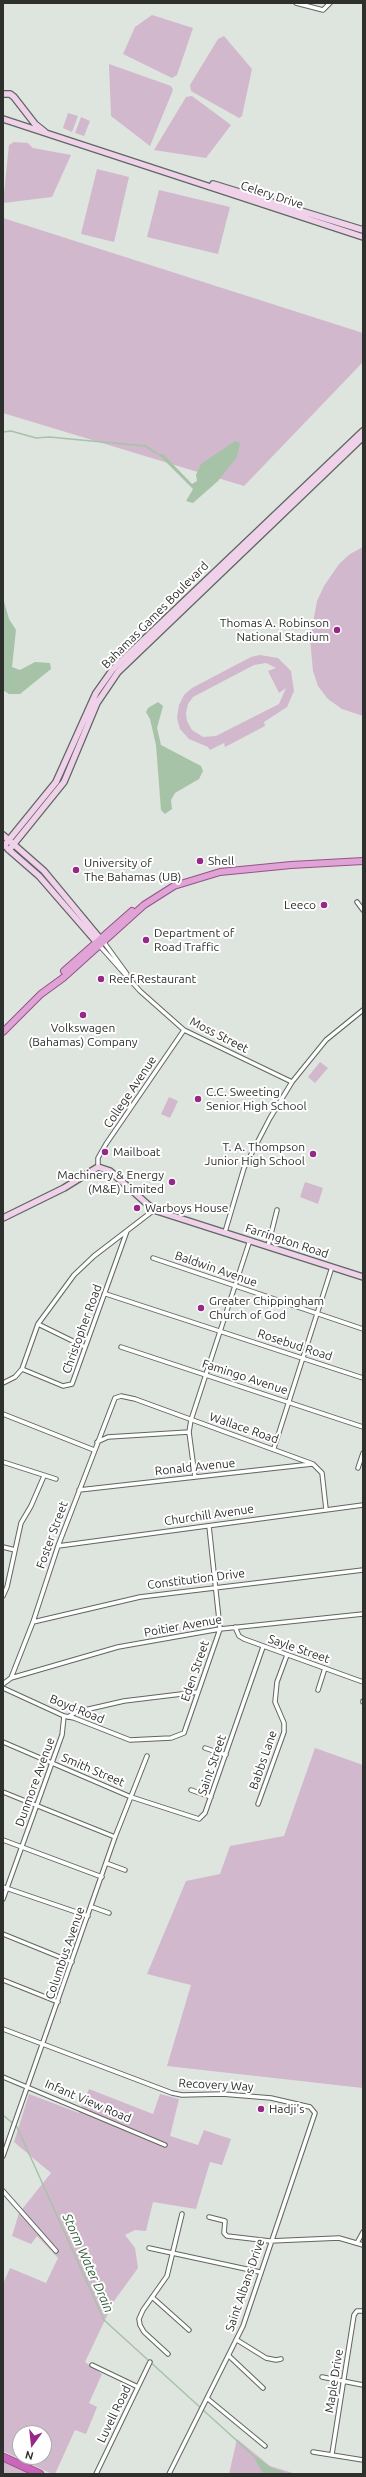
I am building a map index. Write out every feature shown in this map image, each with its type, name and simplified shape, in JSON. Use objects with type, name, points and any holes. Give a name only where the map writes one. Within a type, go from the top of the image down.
[{"type":"highway","points":[[3,2457],[40,2474]]},
{"type":"main road","name":"Celery Drive","points":[[3,94],[10,94],[14,97],[35,124],[46,132]]},
{"type":"main road","name":"Celery Drive","points":[[3,119],[31,130],[46,132],[363,237]]},
{"type":"main road","name":"Celery Drive","points":[[174,174],[256,196],[363,230]]},
{"type":"main road","name":"Bahamas Games Boulevard","points":[[3,846],[56,782],[68,759],[96,693],[113,669],[363,431]]},
{"type":"main road","name":"Bahamas Games Boulevard","points":[[9,850],[57,791],[73,762],[97,703],[118,672],[363,437]]},
{"type":"main road","points":[[68,759],[73,762]]},
{"type":"main road","points":[[3,835],[44,871],[99,941]]},
{"type":"main road","points":[[3,846],[39,876],[99,941]]},
{"type":"main road","points":[[3,1032],[135,909],[174,886],[220,872],[291,865],[363,861]]},
{"type":"main road","points":[[3,1218],[64,1188],[98,1167],[110,1171],[154,1210]]},
{"type":"main road","name":"Farrington Road","points":[[154,1210],[363,1276]]},
{"type":"street","points":[[296,3],[323,10],[330,3]]},
{"type":"street","points":[[357,902],[363,910]]},
{"type":"street","name":"Moss Street","points":[[99,941],[140,991],[184,1030],[292,1082]]},
{"type":"street","points":[[225,1232],[248,1158],[292,1082],[326,1040],[363,1010]]},
{"type":"street","name":"College Avenue","points":[[98,1167],[98,1158],[106,1144],[184,1030]]},
{"type":"street","points":[[3,1383],[15,1377],[22,1369],[38,1324],[86,1263],[154,1210]]},
{"type":"street","points":[[268,1246],[278,1210]]},
{"type":"street","name":"Christopher Road","points":[[22,1369],[63,1386],[70,1386],[74,1381],[85,1346],[106,1294],[128,1230]]},
{"type":"street","points":[[195,1477],[189,1432],[191,1420],[250,1240]]},
{"type":"street","name":"Baldwin Avenue","points":[[153,1258],[234,1287],[363,1329]]},
{"type":"street","points":[[274,1448],[332,1267]]},
{"type":"street","name":"Rosebud Road","points":[[106,1294],[363,1378]]},
{"type":"street","points":[[38,1324],[85,1346]]},
{"type":"street","name":"Famingo Avenue","points":[[121,1347],[363,1427]]},
{"type":"street","name":"Wallace Road","points":[[121,1396],[135,1399],[274,1448],[313,1464]]},
{"type":"street","name":"Foster Street","points":[[11,1678],[33,1622],[58,1546],[111,1403],[115,1398],[121,1396]]},
{"type":"street","points":[[3,1414],[94,1450]]},
{"type":"street","points":[[97,1442],[112,1437],[189,1432]]},
{"type":"street","points":[[358,1468],[363,1453]]},
{"type":"street","points":[[3,1462],[56,1479]]},
{"type":"street","points":[[313,1464],[322,1473],[326,1509]]},
{"type":"street","name":"Ronald Avenue","points":[[79,1490],[313,1464]]},
{"type":"street","points":[[3,1596],[7,1587],[21,1523],[31,1506],[44,1476]]},
{"type":"street","name":"Churchill Avenue","points":[[58,1546],[363,1505]]},
{"type":"street","name":"Eden Street","points":[[145,1741],[171,1738],[184,1733],[220,1629],[209,1526]]},
{"type":"street","points":[[3,1547],[15,1550]]},
{"type":"street","name":"Constitution Drive","points":[[33,1622],[115,1601],[216,1586],[363,1570]]},
{"type":"street","name":"Poitier Avenue","points":[[11,1678],[118,1647],[234,1627],[363,1614]]},
{"type":"street","name":"Sayle Street","points":[[234,1627],[239,1636],[264,1647],[363,1682]]},
{"type":"street","name":"Saint Street","points":[[131,1797],[194,1819],[203,1817],[264,1647]]},
{"type":"street","name":"Babbs Lane","points":[[258,1804],[284,1732],[284,1723],[275,1702],[277,1682],[287,1655]]},
{"type":"street","points":[[318,1690],[325,1668]]},
{"type":"street","points":[[3,1684],[11,1678]]},
{"type":"street","name":"Boyd Road","points":[[3,1688],[66,1717],[119,1736],[145,1741]]},
{"type":"street","points":[[66,1717],[76,1712],[124,1701],[198,1692]]},
{"type":"street","name":"Dunmore Avenue","points":[[3,1899],[5,1888],[22,1848],[53,1764],[66,1717]]},
{"type":"street","name":"Smith Street","points":[[3,1742],[131,1797]]},
{"type":"street","points":[[205,1748],[226,1755]]},
{"type":"street","name":"Columbus Avenue","points":[[3,2156],[92,1907],[106,1863],[147,1756]]},
{"type":"street","points":[[191,1790],[211,1797]]},
{"type":"street","points":[[3,1792],[37,1807],[116,1836]]},
{"type":"street","points":[[3,1840],[102,1877]]},
{"type":"street","points":[[106,1863],[125,1870]]},
{"type":"street","points":[[5,1888],[88,1916]]},
{"type":"street","points":[[92,1907],[109,1913]]},
{"type":"street","points":[[3,1934],[72,1962]]},
{"type":"street","points":[[3,1980],[58,2002]]},
{"type":"street","points":[[3,2029],[43,2044]]},
{"type":"street","name":"Recovery Way","points":[[43,2044],[172,2093],[182,2095],[228,2094],[271,2098],[310,2107],[315,2113],[314,2118]]},
{"type":"street","name":"Infant View Road","points":[[3,2077],[165,2145]]},
{"type":"street","name":"Saint Albans Drive","points":[[170,2474],[237,2340],[270,2241],[314,2118]]},
{"type":"street","points":[[3,2191],[56,2251]]},
{"type":"street","points":[[168,2354],[140,2325],[141,2313],[167,2276],[182,2214]]},
{"type":"street","points":[[209,2217],[225,2221],[224,2233],[227,2236],[270,2241],[339,2238],[363,2245]]},
{"type":"street","points":[[357,2243],[363,2232]]},
{"type":"street","points":[[149,2248],[260,2272]]},
{"type":"street","points":[[152,2297],[189,2330]]},
{"type":"street","name":"Maple Drive","points":[[332,2454],[354,2315],[357,2311],[363,2312]]},
{"type":"street","points":[[237,2340],[266,2358],[276,2360],[281,2359]]},
{"type":"street","points":[[229,2356],[263,2388]]},
{"type":"street","name":"Luvell Road","points":[[96,2474],[150,2362]]},
{"type":"street","points":[[92,2365],[138,2387]]},
{"type":"street","points":[[322,2377],[363,2385]]},
{"type":"street","points":[[208,2399],[265,2446]]},
{"type":"street","points":[[313,2452],[363,2460]]},
{"type":"shaded area","points":[[152,15],[193,28],[177,75],[172,78],[123,54],[135,27]]},
{"type":"shaded area","points":[[224,36],[252,69],[242,116],[239,118],[191,91],[190,85],[218,39]]},
{"type":"shaded area","points":[[109,64],[171,86],[173,90],[150,146],[111,116]]},
{"type":"shaded area","points":[[192,96],[231,125],[206,158],[154,150],[186,97]]},
{"type":"shaded area","points":[[68,113],[78,116],[72,132],[63,128]]},
{"type":"shaded area","points":[[81,117],[90,121],[84,136],[75,133]]},
{"type":"shaded area","points":[[14,142],[28,143],[33,148],[71,155],[52,197],[3,203],[9,145]]},
{"type":"shaded area","points":[[97,169],[129,177],[114,242],[81,234]]},
{"type":"shaded area","points":[[159,190],[230,207],[218,254],[147,237]]},
{"type":"shaded area","points":[[3,218],[363,333],[363,362],[244,486],[3,413]]},
{"type":"shaded area","points":[[235,441],[240,443],[237,457],[218,481],[193,503],[186,501],[193,489],[158,454],[163,454],[192,484],[197,481],[196,475],[201,464]]},
{"type":"shaded area","name":"Thomas A. Robinson National Stadium","points":[[363,547],[363,716],[342,709],[328,699],[318,686],[313,671],[310,639],[317,601],[324,586],[339,564],[350,554]]},
{"type":"shaded area","points":[[3,598],[9,619],[16,630],[12,667],[20,670],[35,662],[50,663],[51,669],[20,694],[9,694],[3,690]]},
{"type":"shaded area","points":[[260,655],[278,658],[291,671],[294,691],[287,707],[264,722],[265,726],[225,747],[224,743],[210,750],[208,747],[189,739],[180,729],[177,718],[179,705],[184,695],[192,688],[251,657]],"holes":[[[266,663],[276,668],[268,671],[279,693],[286,688],[279,704],[216,736],[203,737],[192,730],[187,721],[186,713],[188,704],[193,697],[254,665]]]},
{"type":"shaded area","points":[[158,702],[163,706],[157,728],[161,745],[201,766],[203,771],[199,779],[175,793],[171,800],[172,809],[165,814],[161,810],[156,745],[150,719],[146,712],[148,708]]},
{"type":"shaded area","points":[[320,1062],[328,1068],[315,1083],[308,1077]]},
{"type":"shaded area","points":[[169,1097],[178,1101],[170,1118],[161,1114]]},
{"type":"shaded area","points":[[305,1182],[323,1188],[318,1204],[300,1197]]},
{"type":"shaded area","points":[[315,1748],[363,1765],[363,2088],[167,2066],[191,1985],[147,1974],[186,1881],[220,1874],[230,1846],[284,1836]]},
{"type":"shaded area","points":[[89,2089],[153,2114],[160,2094],[179,2099],[170,2136],[198,2145],[204,2130],[231,2139],[222,2165],[210,2162],[196,2209],[153,2202],[146,2231],[135,2230],[125,2235],[135,2248],[138,2268],[114,2301],[85,2362],[102,2374],[89,2403],[97,2407],[86,2434],[75,2430],[55,2474],[33,2465],[52,2465],[52,2425],[12,2425],[12,2455],[3,2451],[3,2284],[10,2268],[46,2283],[58,2258],[37,2236],[31,2244],[12,2236],[19,2213],[51,2173],[14,2142],[29,2094],[79,2113]]},
{"type":"shaded area","points":[[237,2439],[270,2466],[296,2474],[229,2474]]},
{"type":"shaded area","points":[[257,2457],[270,2467],[289,2474],[264,2474],[255,2460]]},
{"type":"shaded area","points":[[3,2461],[30,2474],[3,2474]]},
{"type":"waterway","points":[[3,432],[11,431],[36,438],[49,437],[145,446],[158,454]]},
{"type":"waterway","name":"Storm Water Drain","points":[[3,2115],[17,2127],[104,2320],[257,2459]]},
{"type":"place","name":"Thomas A. Robinson National Stadium","points":[[337,630]]},
{"type":"place","name":"Shell","points":[[200,861]]},
{"type":"place","name":"University of The Bahamas (UB)","points":[[76,870]]},
{"type":"place","name":"Leeco","points":[[324,905]]},
{"type":"place","name":"Department of Road Traffic","points":[[146,940]]},
{"type":"place","name":"Reef Restaurant","points":[[101,979]]},
{"type":"place","name":"Volkswagen (Bahamas) Company","points":[[83,1015]]},
{"type":"place","name":"C.C. Sweeting Senior High School","points":[[198,1099]]},
{"type":"place","name":"Mailboat","points":[[105,1152]]},
{"type":"place","name":"T. A. Thompson Junior High School","points":[[313,1154]]},
{"type":"place","name":"Machinery & Energy (M&E) Limited","points":[[172,1182]]},
{"type":"place","name":"Warboys House","points":[[137,1208]]},
{"type":"place","name":"Greater Chippingham Church of God","points":[[201,1308]]},
{"type":"place","name":"Hadji's","points":[[261,2109]]}]
